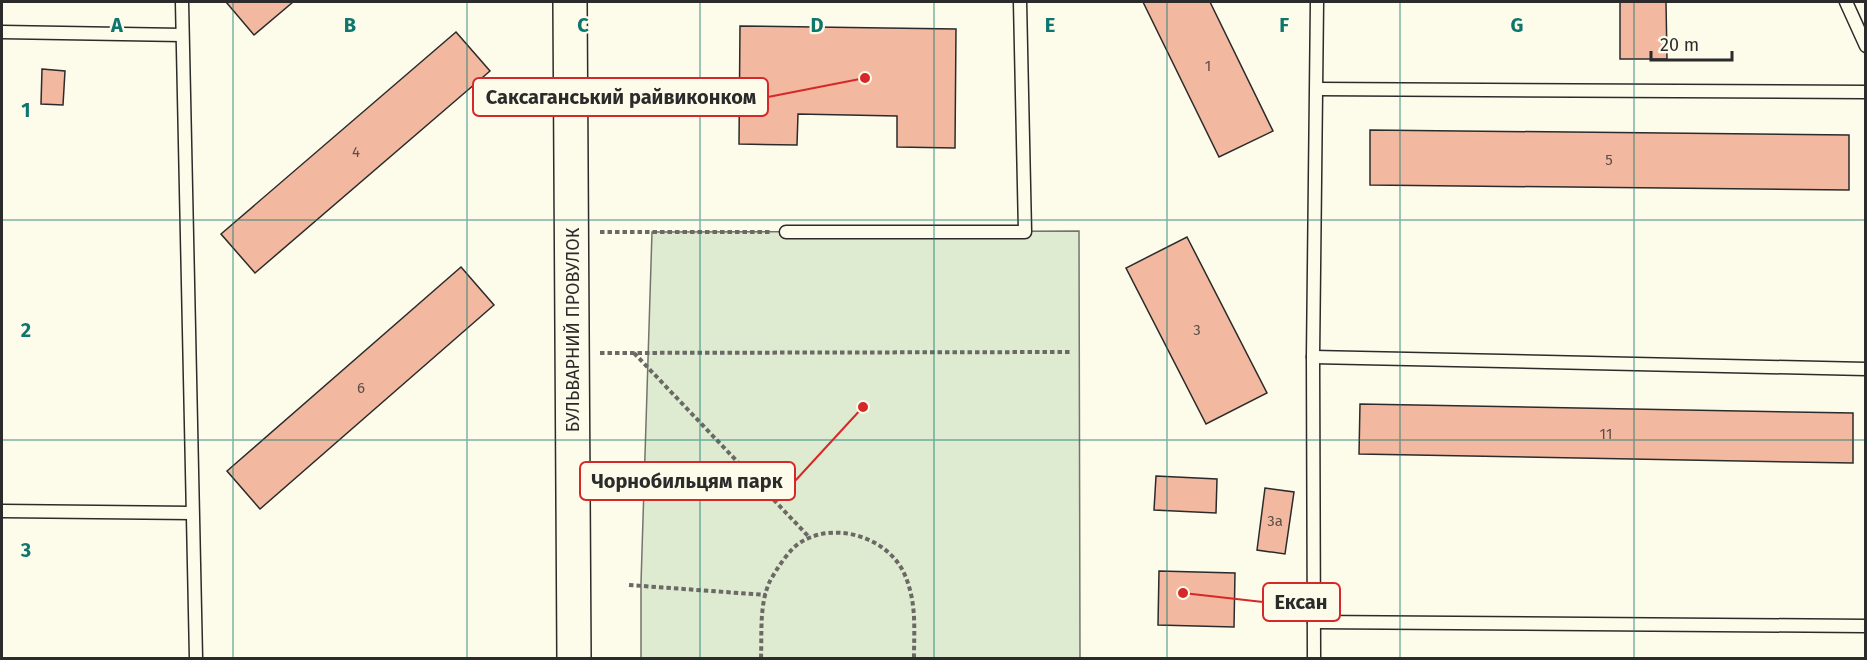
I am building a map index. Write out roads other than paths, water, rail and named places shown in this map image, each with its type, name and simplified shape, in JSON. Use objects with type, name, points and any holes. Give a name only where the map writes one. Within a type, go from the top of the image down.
[{"type":"street","name":"БУЛЬВАРНИЙ ПРОВУЛОК","points":[[570,2],[574,658]]},
{"type":"lane","points":[[182,2],[196,658]]},
{"type":"lane","points":[[786,232],[1025,232],[1020,2]]},
{"type":"lane","points":[[1314,658],[1313,357],[1317,2]]},
{"type":"lane","points":[[1846,2],[1866,46]]},
{"type":"lane","points":[[2,32],[182,35]]},
{"type":"lane","points":[[1317,89],[1866,92]]},
{"type":"lane","points":[[1313,357],[1866,369]]},
{"type":"lane","points":[[2,511],[192,513]]},
{"type":"lane","points":[[1314,622],[1866,626]]},
{"type":"place","name":"Саксаганський райвиконком","points":[[865,78]]},
{"type":"place","name":"Чорнобильцям парк","points":[[863,407]]},
{"type":"place","name":"Ексан","points":[[1183,593]]}]
